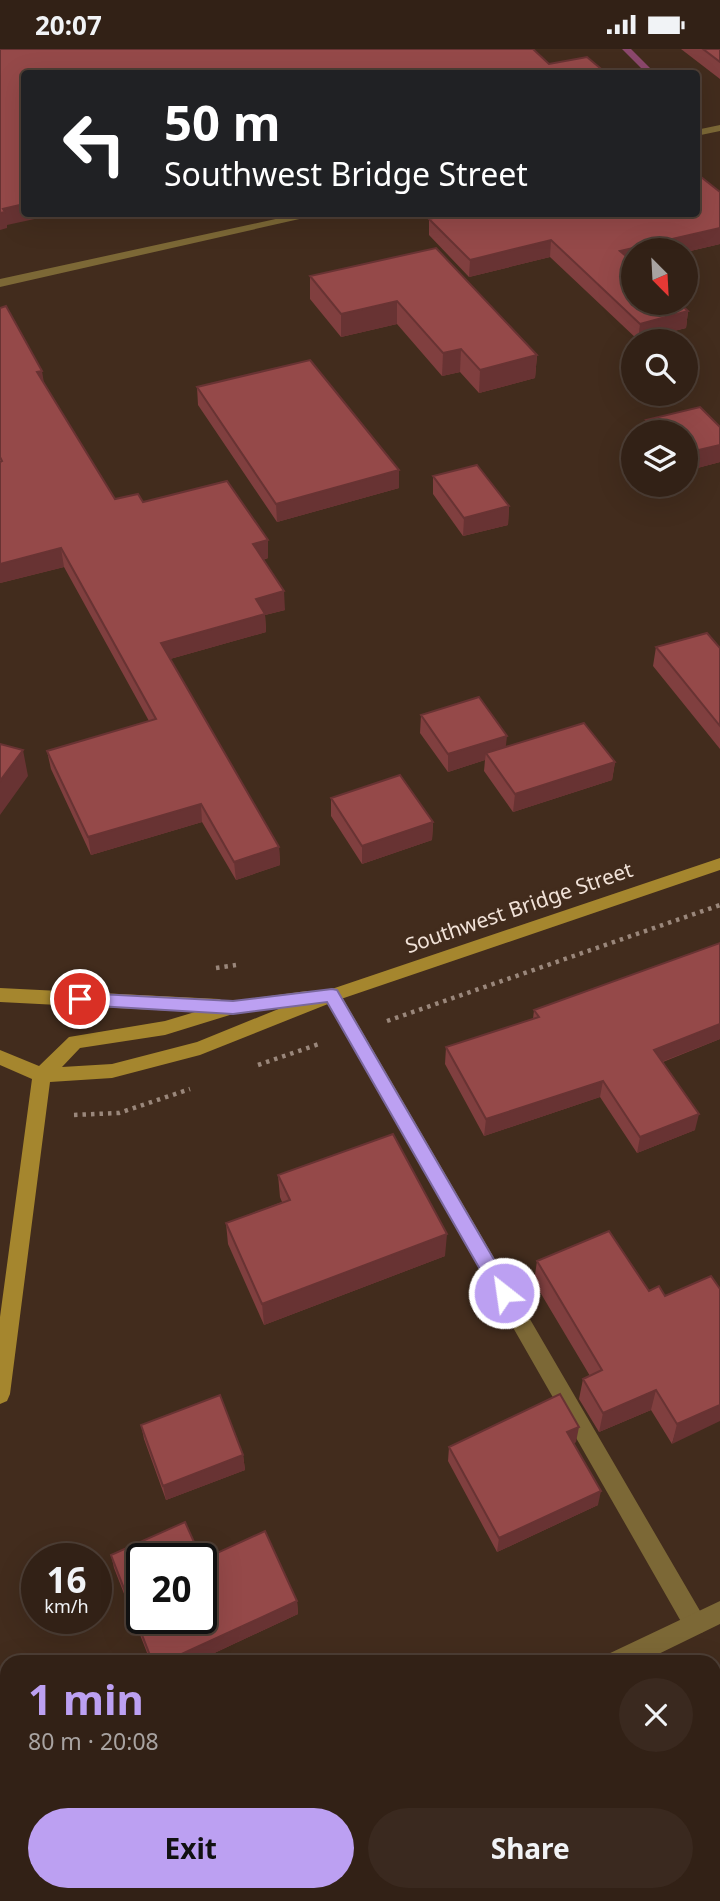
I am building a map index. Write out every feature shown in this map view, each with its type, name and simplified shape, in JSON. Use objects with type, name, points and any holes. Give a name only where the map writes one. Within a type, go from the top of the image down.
[{"type":"street","points":[[700,132],[720,128]]},
{"type":"street","points":[[0,283],[303,217]]},
{"type":"street","name":"Southwest Bridge Street","points":[[42,1075],[112,1071],[200,1048],[332,995],[720,864]]},
{"type":"street","points":[[0,995],[233,1007]]},
{"type":"street","points":[[332,995],[695,1624]]},
{"type":"street","name":"Southwest Bridge Street","points":[[42,1075],[75,1042],[165,1028],[233,1007],[332,995]]},
{"type":"street","points":[[0,1057],[42,1075],[0,1394]]},
{"type":"street","points":[[631,1655],[720,1612]]},
{"type":"building","points":[[0,49],[533,49],[549,64],[587,57],[602,70],[21,70],[21,205],[3,209],[5,212],[0,213]]},
{"type":"building","points":[[703,49],[720,49],[720,62]]},
{"type":"building","points":[[700,176],[720,192],[720,228],[677,238],[621,238],[621,306],[551,240],[470,260],[429,219],[700,217]]},
{"type":"building","points":[[436,248],[537,355],[480,370],[461,349],[443,353],[397,301],[341,314],[310,276]]},
{"type":"building","points":[[6,306],[42,371],[37,372],[115,499],[138,494],[143,502],[227,481],[268,540],[253,544],[284,591],[256,599],[265,614],[161,643],[279,847],[234,862],[201,804],[88,837],[47,751],[156,719],[61,548],[0,564],[0,308]]},
{"type":"building","points":[[630,315],[673,315],[640,324]]},
{"type":"building","points":[[310,360],[399,470],[276,504],[197,387]]},
{"type":"building","points":[[700,407],[720,427],[720,445],[698,450],[698,420],[646,420]]},
{"type":"building","points":[[477,465],[509,506],[464,518],[433,476]]},
{"type":"building","points":[[707,633],[720,648],[720,726],[656,647]]},
{"type":"building","points":[[479,697],[507,736],[448,754],[421,715]]},
{"type":"building","points":[[584,723],[615,762],[515,794],[486,753]]},
{"type":"building","points":[[0,744],[23,750],[0,781]]},
{"type":"building","points":[[400,775],[433,822],[362,846],[331,798]]},
{"type":"building","points":[[720,943],[720,1024],[654,1050],[699,1114],[640,1137],[603,1081],[486,1119],[446,1047],[539,1017],[534,1010]]},
{"type":"building","points":[[393,1134],[447,1234],[262,1304],[226,1223],[290,1200],[278,1175]]},
{"type":"building","points":[[609,1231],[649,1291],[659,1286],[665,1296],[711,1276],[720,1289],[720,1405],[677,1424],[656,1390],[603,1413],[583,1379],[602,1370],[537,1261]]},
{"type":"building","points":[[560,1394],[579,1427],[567,1432],[601,1491],[499,1538],[449,1447]]},
{"type":"building","points":[[220,1395],[243,1455],[163,1486],[141,1425]]},
{"type":"building","points":[[185,1522],[194,1543],[138,1543]]},
{"type":"building","points":[[265,1531],[297,1601],[179,1655],[150,1655],[142,1634],[217,1634],[217,1553]]},
{"type":"building","points":[[126,1548],[126,1594],[112,1558],[112,1555]]},
{"type":"waterway","points":[[626,49],[648,70]]},
{"type":"route","points":[[80,999],[233,1007],[332,995],[504,1293]]}]
